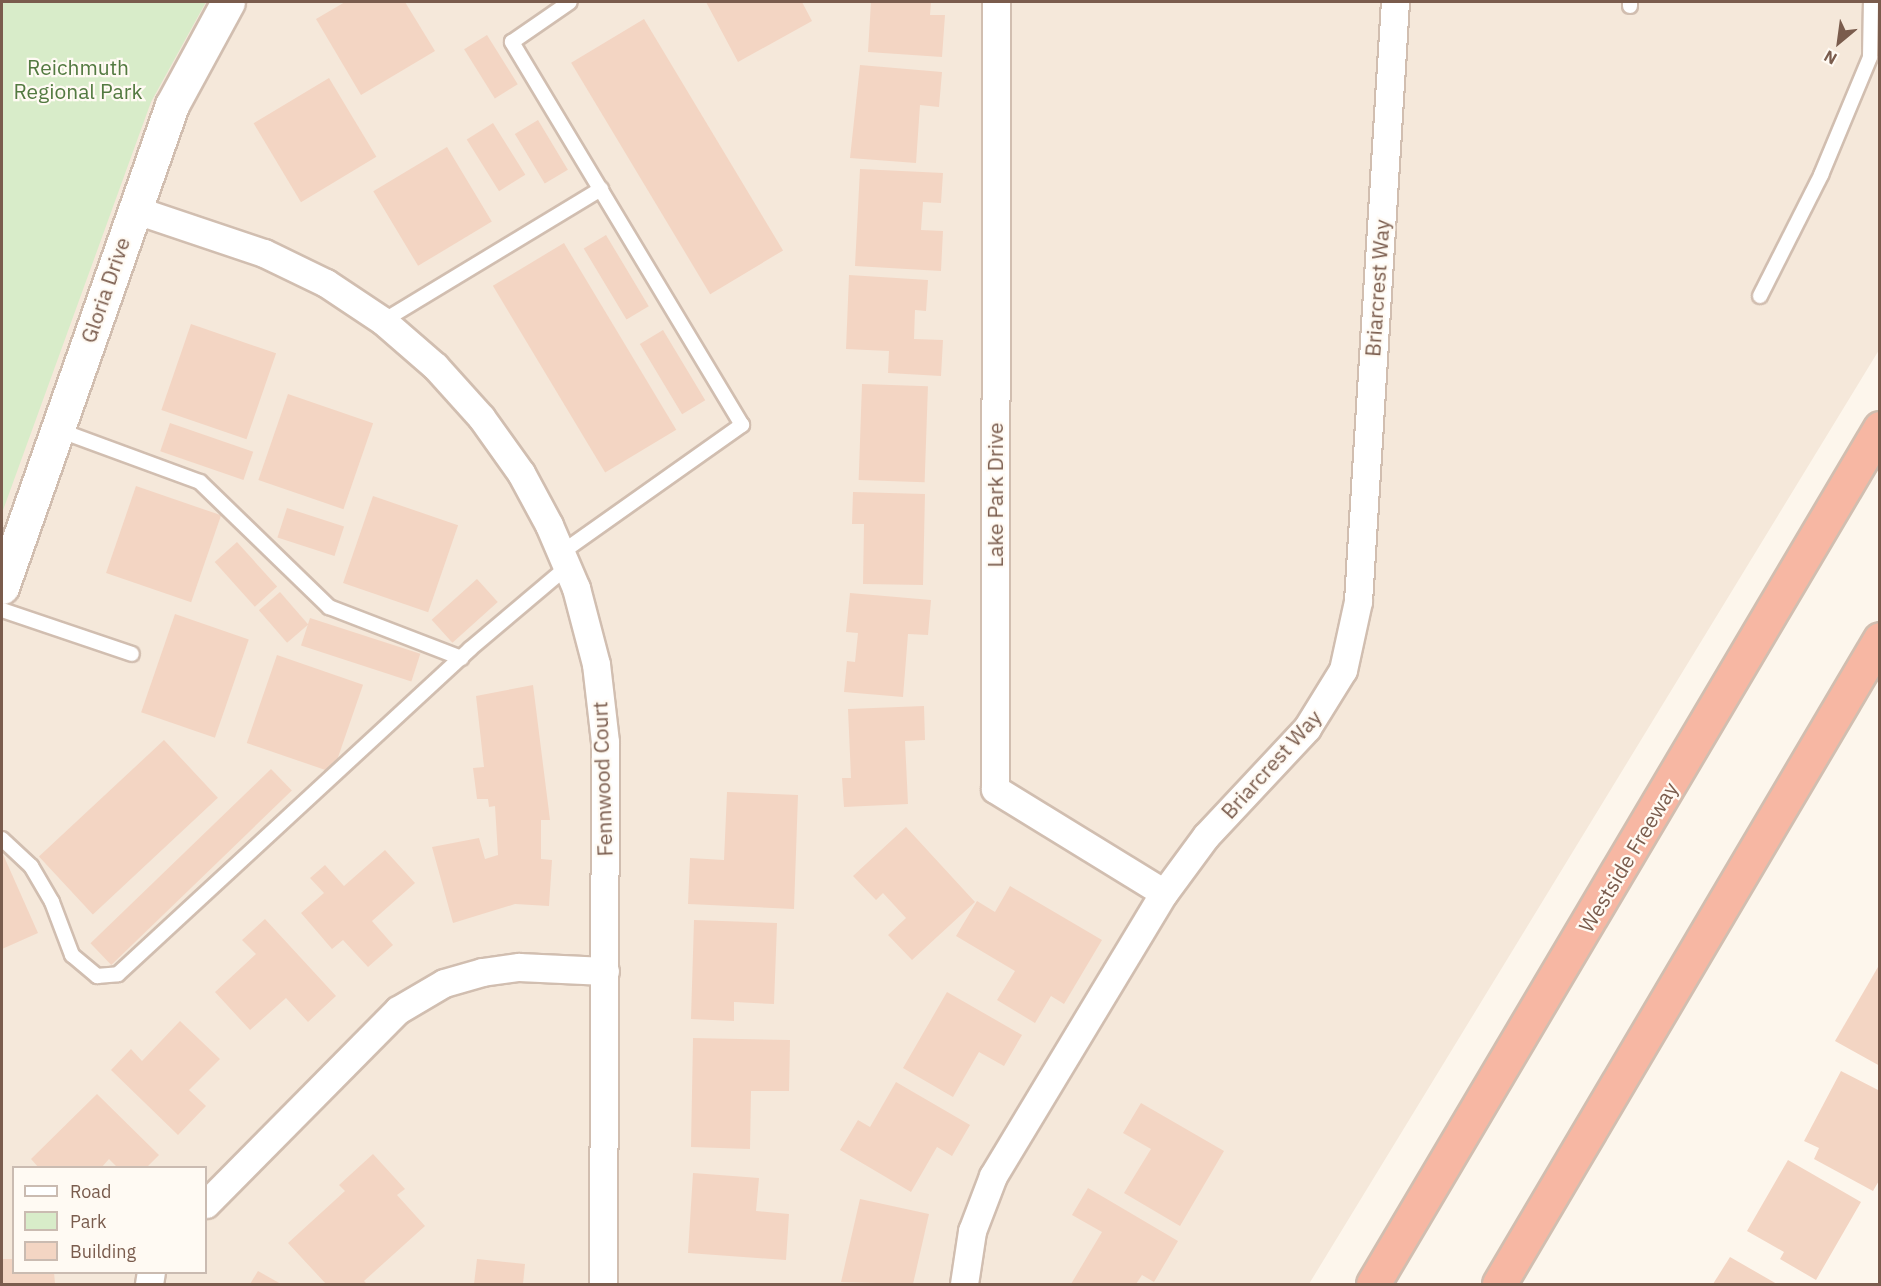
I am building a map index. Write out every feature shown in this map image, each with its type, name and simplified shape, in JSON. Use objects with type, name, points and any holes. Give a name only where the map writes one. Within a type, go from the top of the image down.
[{"type":"highway","name":"Westside Freeway","points":[[1373,1284],[1880,428]]},
{"type":"highway","points":[[1499,1284],[1880,639]]},
{"type":"street","name":"Gloria Drive","points":[[2,587],[133,209],[172,105],[228,2]]},
{"type":"street","name":"Lake Park Drive","points":[[996,2],[994,789],[1164,893]]},
{"type":"street","name":"Briarcrest Way","points":[[964,1284],[972,1231],[993,1176],[1164,893],[1206,836],[1308,728],[1334,689],[1354,634],[1395,2]]},
{"type":"street","name":"Fennwood Court","points":[[133,209],[264,253],[326,283],[383,321],[435,366],[481,417],[521,473],[564,560],[596,664],[604,742],[603,1284]]},
{"type":"street","points":[[207,1203],[398,1010],[444,983],[482,972],[519,967],[604,971]]},
{"type":"lane","points":[[2,839],[31,866],[52,902],[72,955],[97,976],[118,974],[564,560],[742,425],[512,42],[570,2]]},
{"type":"lane","points":[[1760,296],[1821,175],[1870,57],[1871,2]]},
{"type":"lane","points":[[383,321],[601,189]]},
{"type":"lane","points":[[56,429],[200,482],[329,607],[461,658]]},
{"type":"lane","points":[[2,610],[132,654]]},
{"type":"shaded area","points":[[2,2],[1879,2],[1879,350],[1309,1284],[2,1284]]},
{"type":"green space","name":"Reichmuth Regional Park","points":[[2,2],[206,2],[151,102],[2,513]]},
{"type":"building","points":[[345,2],[405,2],[435,51],[361,95],[316,19]]},
{"type":"building","points":[[706,2],[802,2],[812,21],[738,62]]},
{"type":"building","points":[[871,2],[931,2],[930,15],[945,15],[942,57],[868,52]]},
{"type":"building","points":[[644,19],[783,250],[710,294],[571,63]]},
{"type":"building","points":[[487,35],[518,84],[495,98],[464,49]]},
{"type":"building","points":[[860,65],[942,72],[939,107],[920,105],[916,163],[850,158]]},
{"type":"building","points":[[329,78],[376,157],[301,202],[254,123]]},
{"type":"building","points":[[538,120],[568,170],[545,184],[515,134]]},
{"type":"building","points":[[493,123],[525,175],[499,191],[467,139]]},
{"type":"building","points":[[447,147],[492,222],[418,266],[373,191]]},
{"type":"building","points":[[860,169],[943,173],[941,203],[923,202],[921,230],[943,231],[941,271],[855,266]]},
{"type":"building","points":[[606,235],[649,306],[626,320],[584,248]]},
{"type":"building","points":[[564,243],[676,430],[605,473],[493,286]]},
{"type":"building","points":[[849,275],[928,280],[926,311],[915,310],[914,339],[943,340],[941,376],[888,373],[889,351],[846,349]]},
{"type":"building","points":[[191,324],[276,353],[246,439],[161,410]]},
{"type":"building","points":[[663,330],[705,400],[682,414],[640,344]]},
{"type":"building","points":[[862,384],[928,386],[925,482],[859,480]]},
{"type":"building","points":[[288,394],[373,423],[343,509],[258,480]]},
{"type":"building","points":[[170,423],[253,452],[243,480],[160,451]]},
{"type":"building","points":[[136,486],[221,515],[191,602],[106,573]]},
{"type":"building","points":[[853,492],[925,494],[923,585],[863,584],[864,524],[852,524]]},
{"type":"building","points":[[373,496],[458,525],[428,612],[343,583]]},
{"type":"building","points":[[287,508],[344,527],[334,556],[277,537]]},
{"type":"building","points":[[237,542],[277,587],[255,607],[215,562]]},
{"type":"building","points":[[477,579],[498,602],[452,643],[432,620]]},
{"type":"building","points":[[280,592],[308,624],[287,643],[259,610]]},
{"type":"building","points":[[850,593],[931,600],[928,635],[908,634],[903,697],[844,692],[847,661],[855,662],[858,633],[846,632]]},
{"type":"building","points":[[175,614],[249,639],[215,738],[141,712]]},
{"type":"building","points":[[310,618],[420,654],[411,681],[301,646]]},
{"type":"building","points":[[277,655],[363,685],[333,773],[247,743]]},
{"type":"building","points":[[533,685],[550,820],[541,820],[541,859],[552,860],[549,906],[515,904],[453,923],[432,847],[479,838],[485,859],[498,855],[495,806],[489,807],[488,799],[477,799],[473,768],[484,767],[476,696]]},
{"type":"building","points":[[924,706],[925,740],[905,741],[908,804],[844,807],[842,778],[851,778],[848,709]]},
{"type":"building","points":[[164,740],[218,798],[93,914],[39,857]]},
{"type":"building","points":[[271,769],[292,791],[111,965],[90,943]]},
{"type":"building","points":[[727,792],[798,795],[794,909],[688,904],[690,858],[724,860]]},
{"type":"building","points":[[906,827],[975,902],[912,960],[888,935],[906,918],[883,893],[876,900],[853,876]]},
{"type":"building","points":[[385,850],[415,883],[372,921],[393,945],[368,967],[343,940],[332,949],[301,913],[324,893],[310,878],[325,865],[344,886]]},
{"type":"building","points":[[2,852],[38,933],[2,949]]},
{"type":"building","points":[[1010,886],[1102,940],[1064,1004],[1051,996],[1035,1023],[997,1000],[1015,971],[956,936],[977,901],[995,912]]},
{"type":"building","points":[[265,919],[336,996],[308,1022],[286,998],[250,1030],[215,992],[256,954],[242,940]]},
{"type":"building","points":[[694,920],[777,923],[774,1004],[734,1002],[734,1021],[691,1019]]},
{"type":"building","points":[[1878,967],[1880,968],[1880,1066],[1835,1041]]},
{"type":"building","points":[[947,992],[1022,1035],[1004,1066],[979,1052],[953,1097],[903,1068]]},
{"type":"building","points":[[180,1021],[220,1059],[189,1090],[206,1106],[178,1135],[111,1070],[131,1049],[142,1061]]},
{"type":"building","points":[[693,1038],[790,1040],[789,1091],[751,1091],[750,1149],[691,1147]]},
{"type":"building","points":[[1841,1071],[1880,1091],[1880,1179],[1873,1191],[1814,1159],[1819,1148],[1804,1141]]},
{"type":"building","points":[[896,1082],[970,1125],[952,1156],[937,1147],[911,1192],[840,1150],[858,1120],[870,1127]]},
{"type":"building","points":[[97,1094],[159,1155],[148,1166],[116,1166],[109,1159],[103,1166],[37,1166],[31,1159]]},
{"type":"building","points":[[1141,1103],[1224,1151],[1180,1226],[1124,1193],[1151,1149],[1123,1133]]},
{"type":"building","points":[[373,1154],[405,1189],[397,1195],[425,1226],[364,1281],[367,1284],[326,1284],[288,1243],[345,1191],[339,1185]]},
{"type":"building","points":[[1788,1160],[1861,1202],[1816,1280],[1780,1259],[1784,1252],[1747,1231]]},
{"type":"building","points":[[693,1173],[759,1178],[756,1211],[789,1214],[786,1260],[688,1253]]},
{"type":"building","points":[[1088,1188],[1178,1241],[1154,1282],[1142,1275],[1136,1284],[1071,1284],[1102,1232],[1072,1215]]},
{"type":"building","points":[[860,1199],[929,1214],[913,1284],[841,1282]]},
{"type":"building","points":[[1730,1257],[1777,1284],[1713,1284]]},
{"type":"building","points":[[2,1259],[12,1259],[12,1274],[54,1274],[55,1284],[2,1284]]},
{"type":"building","points":[[477,1259],[525,1264],[523,1284],[474,1284]]},
{"type":"building","points":[[258,1271],[281,1284],[250,1284]]}]
